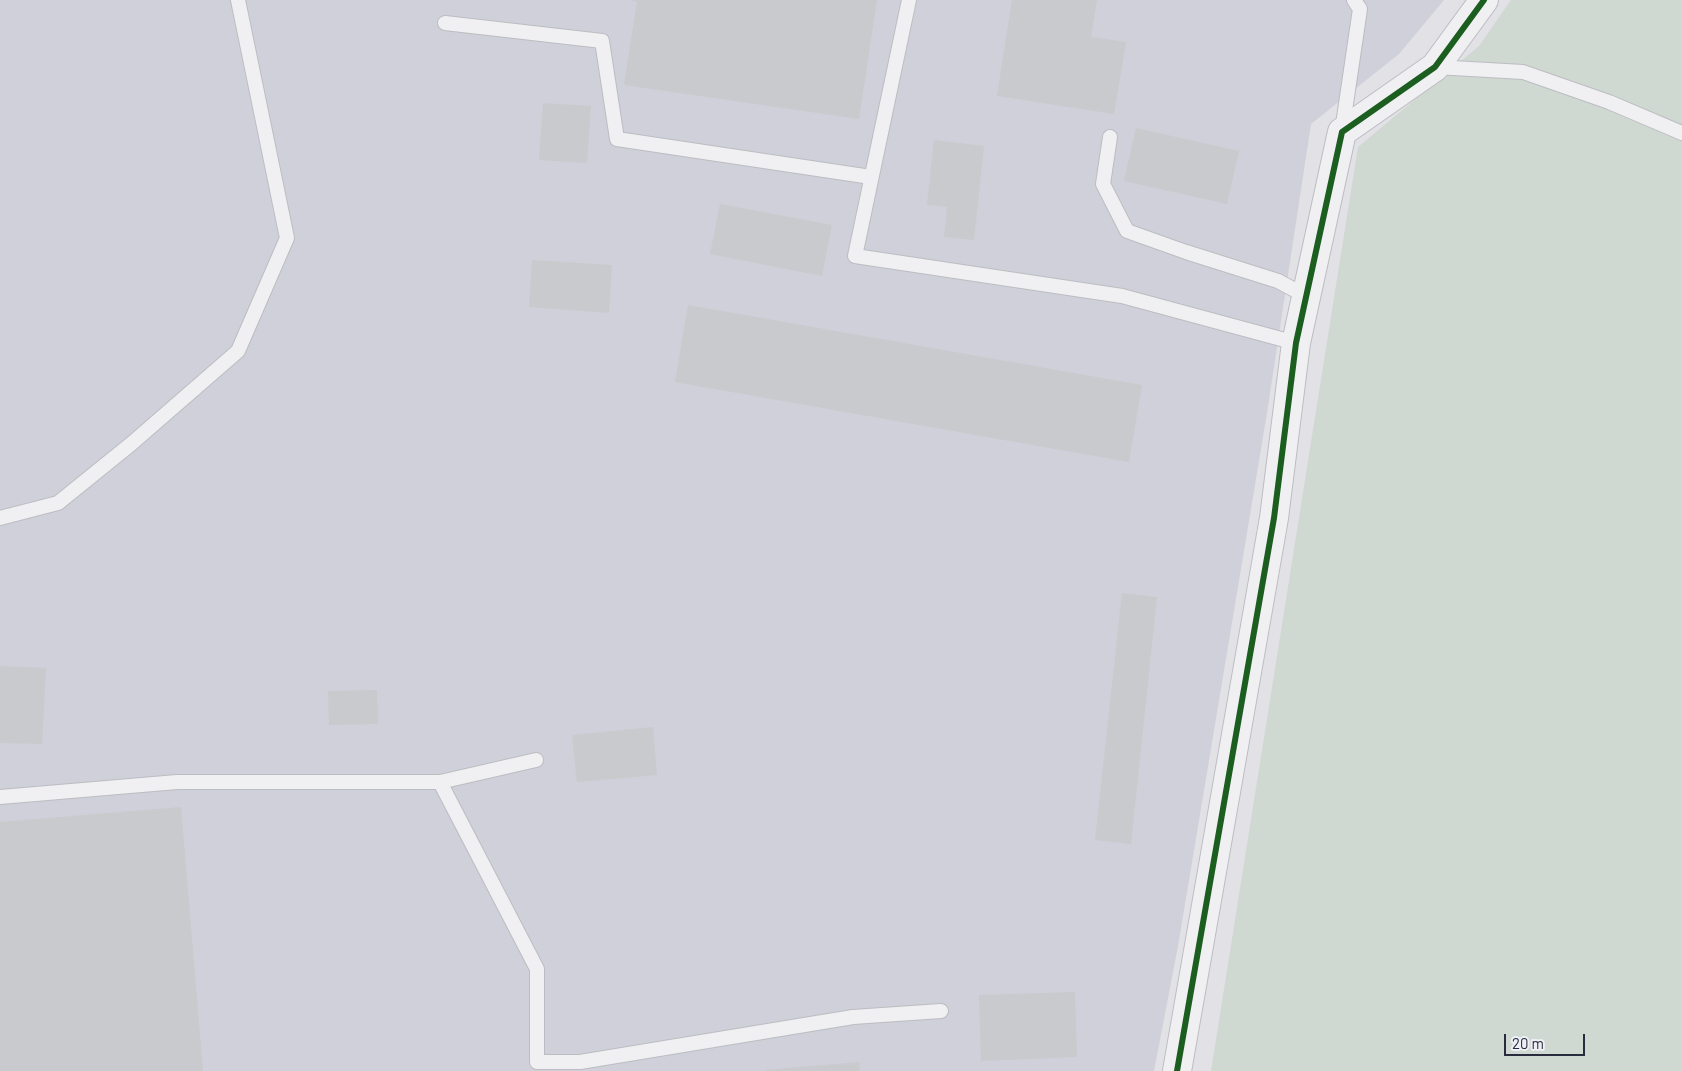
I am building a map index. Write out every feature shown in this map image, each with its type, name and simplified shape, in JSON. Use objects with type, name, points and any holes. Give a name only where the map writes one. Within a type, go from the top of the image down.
[{"type":"street","points":[[1177,1071],[1274,518],[1296,343],[1342,132],[1435,67],[1484,0]]},
{"type":"lane","points":[[0,518],[58,503],[131,444],[238,351],[287,238],[238,0]]},
{"type":"lane","points":[[909,0],[855,256],[1122,296],[1296,343]]},
{"type":"lane","points":[[1342,132],[1360,9],[1354,0]]},
{"type":"lane","points":[[445,23],[602,41],[617,139],[871,177]]},
{"type":"lane","points":[[1435,67],[1523,72],[1609,102],[1682,133]]},
{"type":"lane","points":[[1110,137],[1103,184],[1127,231],[1278,281],[1306,296]]},
{"type":"lane","points":[[0,797],[177,782],[440,782],[536,760]]},
{"type":"lane","points":[[440,782],[537,969],[537,1062],[580,1062],[853,1017],[941,1011]]},
{"type":"shaded area","points":[[0,0],[1444,0],[1399,54],[1311,124],[1267,413],[1178,946],[1154,1071],[0,1071]]},
{"type":"shaded area","points":[[1511,0],[1682,0],[1682,1071],[1211,1071],[1358,147],[1479,46]]},
{"type":"building","points":[[630,0],[877,0],[859,119],[624,85],[637,2]]},
{"type":"building","points":[[1012,0],[1097,0],[1091,37],[1126,42],[1114,114],[997,96]]},
{"type":"building","points":[[543,103],[591,106],[587,163],[539,160]]},
{"type":"building","points":[[1136,128],[1239,151],[1227,204],[1124,181]]},
{"type":"building","points":[[934,140],[984,146],[974,240],[944,237],[947,207],[927,205]]},
{"type":"building","points":[[720,204],[832,225],[822,276],[710,254]]},
{"type":"building","points":[[532,260],[612,265],[609,313],[529,307]]},
{"type":"building","points":[[688,305],[1142,385],[1129,462],[675,382]]},
{"type":"building","points":[[1122,593],[1157,597],[1131,844],[1095,840]]},
{"type":"building","points":[[0,666],[46,668],[42,744],[0,743]]},
{"type":"building","points":[[377,690],[378,724],[329,725],[328,691]]},
{"type":"building","points":[[653,727],[657,775],[577,782],[572,735]]},
{"type":"building","points":[[181,807],[203,1071],[0,1071],[0,822]]},
{"type":"building","points":[[1075,992],[1077,1057],[981,1061],[979,995]]},
{"type":"building","points":[[859,1062],[860,1071],[765,1070]]},
{"type":"cycle path","points":[[1177,1071],[1274,518],[1296,343],[1342,132],[1435,67],[1484,0]]}]
